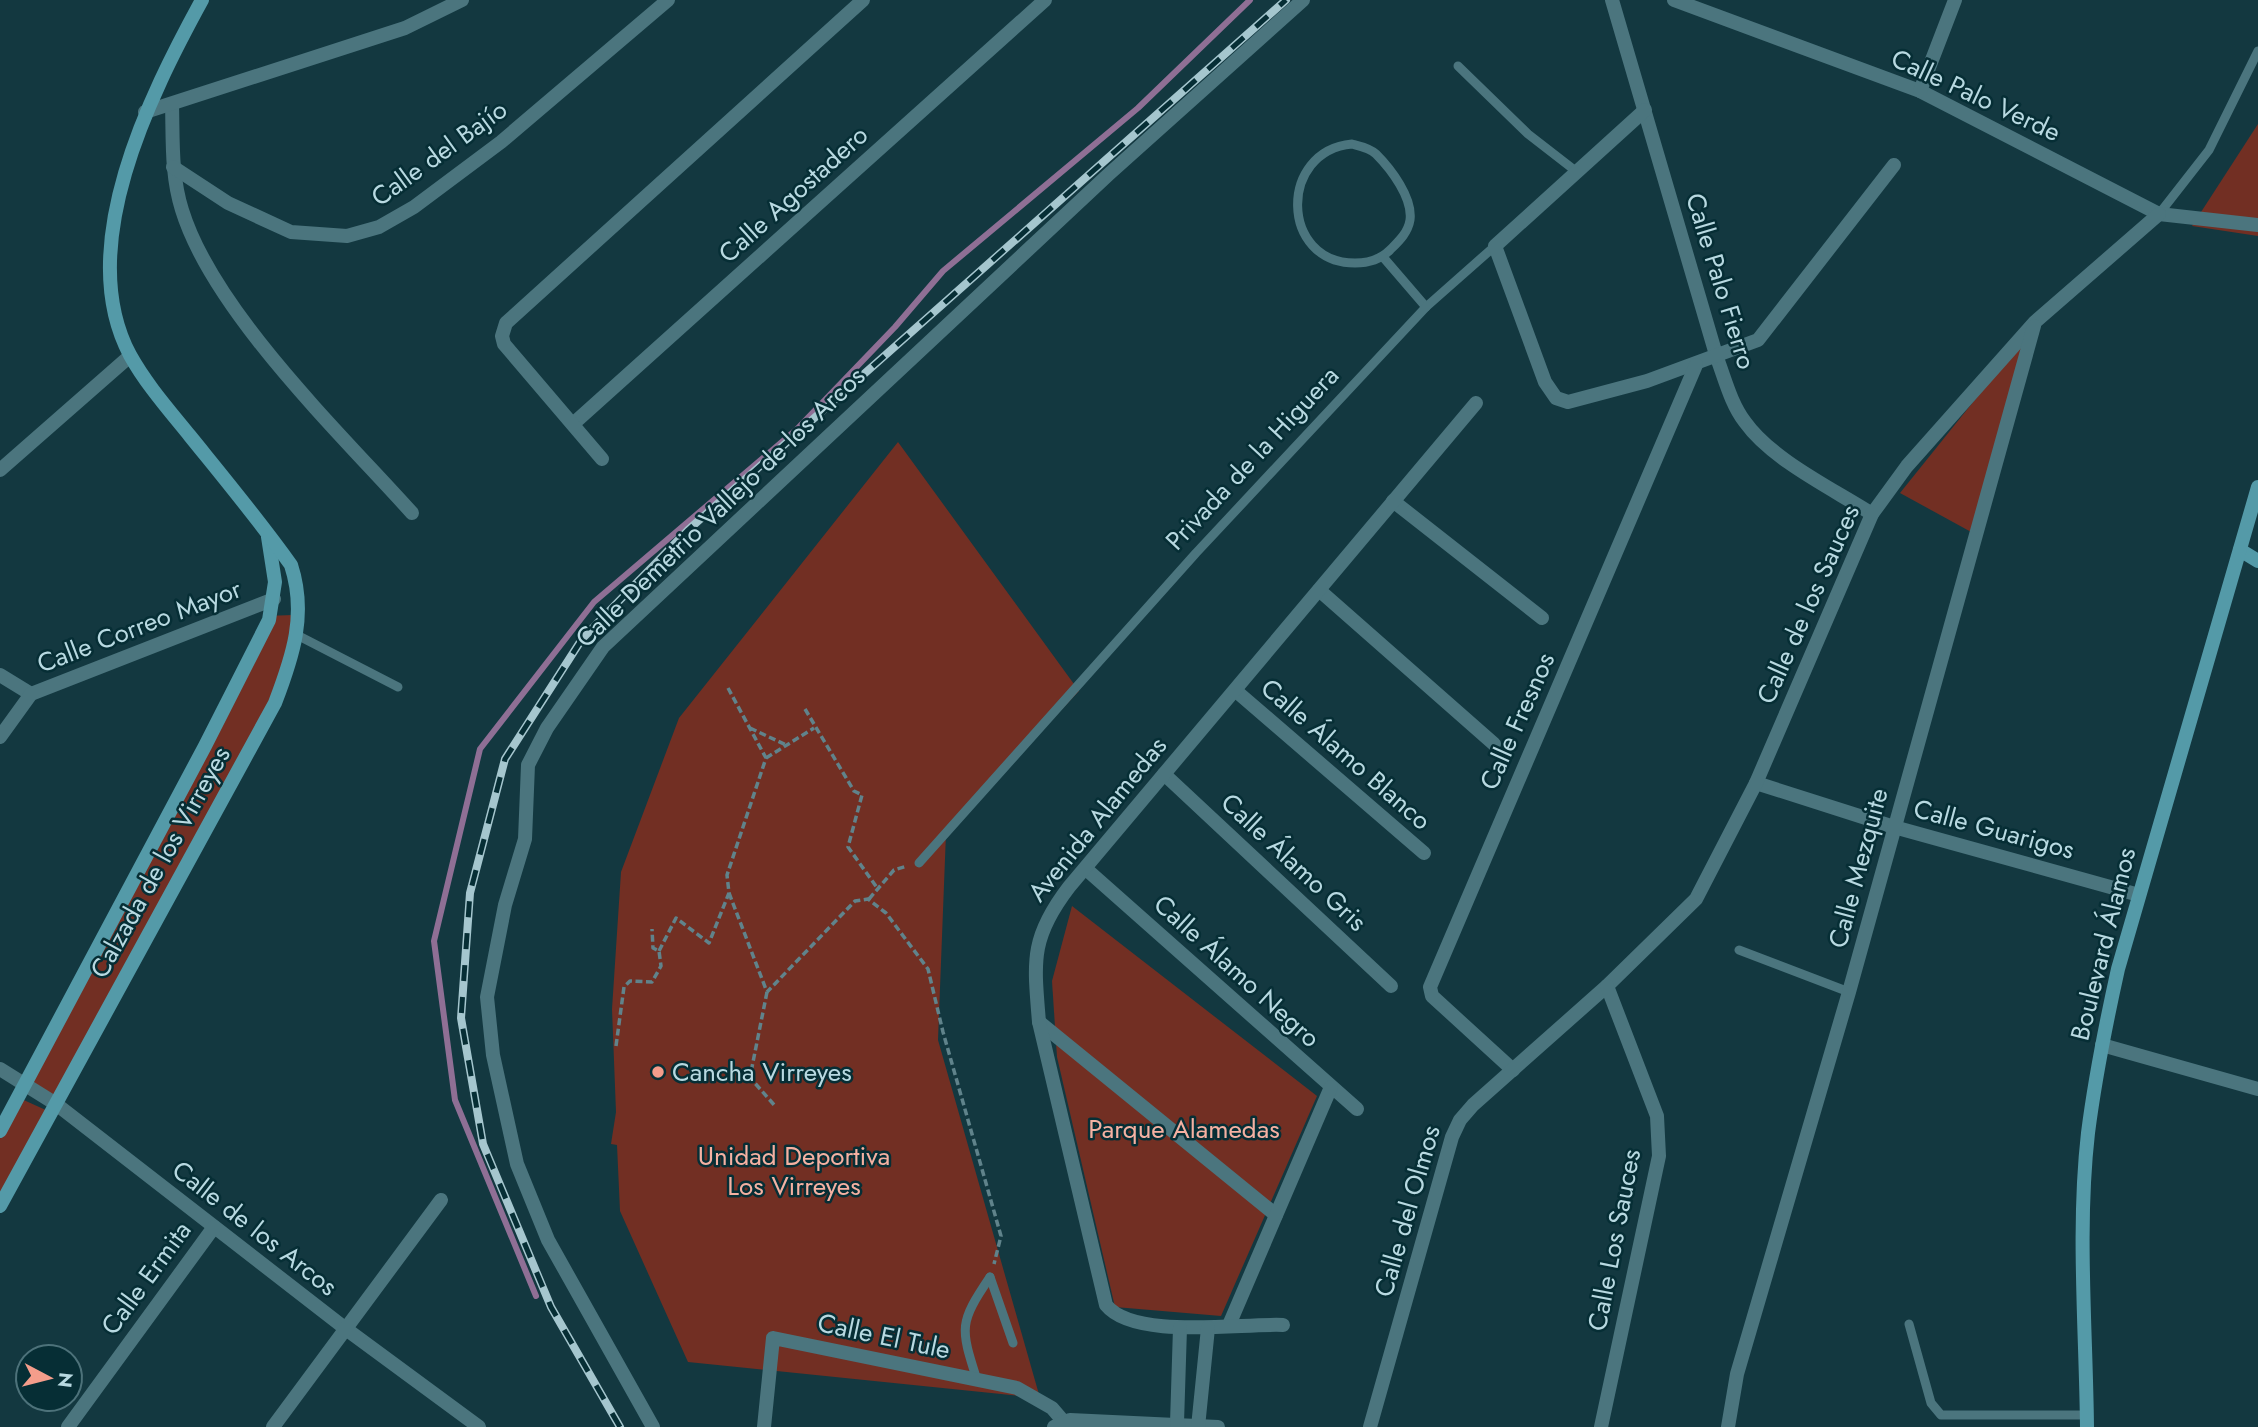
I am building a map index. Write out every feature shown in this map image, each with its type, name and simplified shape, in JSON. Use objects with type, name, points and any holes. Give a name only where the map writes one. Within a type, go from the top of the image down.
[{"type":"street","name":"Calzada de los Virreyes","points":[[0,1206],[275,703],[298,635],[297,584],[291,565],[152,390],[130,356],[114,310],[111,267],[119,197],[145,112],[202,0]]},
{"type":"street","points":[[145,112],[405,28],[462,0]]},
{"type":"street","name":"Calle del Bajío","points":[[173,167],[228,203],[291,232],[347,236],[379,227],[414,207],[501,142],[668,0]]},
{"type":"street","points":[[602,459],[505,344],[502,336],[506,323],[863,0]]},
{"type":"street","name":"Calle Agostadero","points":[[573,425],[1045,0]]},
{"type":"street","name":"Calle Demetrio Vallejo de los Arcos","points":[[653,1427],[548,1240],[517,1164],[493,1055],[487,997],[505,905],[525,839],[528,765],[547,728],[603,647],[1109,174],[1303,0]]},
{"type":"street","name":"Calle Palo Fierro","points":[[1612,0],[1717,358],[1739,412],[1775,452],[1872,514]]},
{"type":"street","name":"Calle Palo Verde","points":[[1674,0],[1920,90],[2159,214],[2258,225]]},
{"type":"street","points":[[1920,90],[1955,0]]},
{"type":"street","points":[[172,104],[173,167],[182,212],[223,290],[281,367],[412,513]]},
{"type":"street","name":"Privada de la Higuera","points":[[1495,246],[1645,110]]},
{"type":"street","points":[[1495,246],[1545,382],[1556,398],[1568,402],[1696,365],[1758,340],[1894,165]]},
{"type":"street","name":"Calle de los Sauces","points":[[1607,986],[1696,899],[1756,783],[1872,514],[1907,466],[2035,323],[2159,214]]},
{"type":"street","name":"Calle Mezquite","points":[[1728,1427],[1737,1374],[1849,992],[2035,323]]},
{"type":"street","points":[[0,470],[130,356]]},
{"type":"street","name":"Calle Fresnos","points":[[1513,1070],[1432,996],[1430,987],[1696,365]]},
{"type":"street","name":"Avenida Alamedas","points":[[1283,1325],[1180,1328],[1120,1318],[1106,1305],[1039,1022],[1037,964],[1041,928],[1054,906],[1476,402]]},
{"type":"street","name":"Boulevard Álamos","points":[[2087,1421],[2085,1223],[2088,1135],[2102,1045],[2139,895],[2258,487]]},
{"type":"street","points":[[1393,501],[1542,618]]},
{"type":"street","name":"Calzada de los Virreyes","points":[[0,1131],[269,620],[274,599],[267,532]]},
{"type":"street","points":[[2240,550],[2258,561]]},
{"type":"street","points":[[1319,590],[1494,744]]},
{"type":"street","name":"Calle Correo Mayor","points":[[0,737],[31,694],[274,599]]},
{"type":"street","points":[[0,675],[31,694]]},
{"type":"street","name":"Calle Álamo Blanco","points":[[1236,691],[1424,853]]},
{"type":"street","name":"Calle Álamo Gris","points":[[1164,774],[1391,986]]},
{"type":"street","name":"Calle Guarigos","points":[[1756,783],[1894,827],[2139,895]]},
{"type":"street","name":"Calle Álamo Negro","points":[[1086,869],[1357,1109]]},
{"type":"street","name":"Calle del Olmos","points":[[1370,1427],[1452,1137],[1460,1120],[1473,1104],[1607,986]]},
{"type":"street","name":"Calle Los Sauces","points":[[1601,1427],[1659,1156],[1657,1116],[1607,986]]},
{"type":"street","points":[[1039,1022],[1276,1215]]},
{"type":"street","points":[[2102,1045],[2258,1089]]},
{"type":"street","name":"Calle de los Arcos","points":[[0,1069],[56,1104],[475,1426]]},
{"type":"street","points":[[1229,1325],[1331,1087]]},
{"type":"street","points":[[274,1427],[441,1200]]},
{"type":"street","name":"Calle Ermita","points":[[68,1427],[214,1227]]},
{"type":"street","points":[[1178,1425],[1180,1328]]},
{"type":"street","points":[[1199,1426],[1208,1328]]},
{"type":"street","name":"Calle El Tule","points":[[764,1427],[773,1338],[1017,1388],[1034,1396],[1059,1424],[1218,1427]]},
{"type":"lane","points":[[2159,214],[2209,150],[2258,51]]},
{"type":"lane","points":[[1458,66],[1528,134],[1577,172]]},
{"type":"lane","points":[[1352,144],[1375,153],[1405,195],[1410,219],[1408,229],[1383,257],[1366,263],[1333,259],[1309,243],[1302,230],[1297,196],[1300,183],[1304,173],[1326,150],[1352,144]]},
{"type":"lane","name":"Privada de la Higuera","points":[[919,863],[1196,553],[1426,306],[1495,246]]},
{"type":"lane","points":[[1383,257],[1426,306]]},
{"type":"lane","points":[[298,635],[398,687]]},
{"type":"lane","points":[[1739,950],[1849,992]]},
{"type":"lane","points":[[990,1277],[1013,1343]]},
{"type":"lane","points":[[977,1380],[964,1339],[965,1319],[990,1277]]},
{"type":"lane","points":[[1909,1324],[1931,1403],[1941,1415],[2087,1421]]},
{"type":"path","points":[[728,688],[766,758]]},
{"type":"path","points":[[805,709],[814,728],[854,790],[862,795],[848,847],[878,889]]},
{"type":"path","points":[[750,728],[786,745]]},
{"type":"path","points":[[776,1107],[753,1082],[751,1072],[767,992],[729,893],[727,875],[766,758],[814,728]]},
{"type":"path","points":[[869,899],[894,870],[919,863]]},
{"type":"path","points":[[616,1046],[624,987],[630,981],[652,982],[661,966],[659,951],[676,918],[709,943],[729,893]]},
{"type":"path","points":[[767,992],[855,901],[869,899],[877,903],[928,970],[943,1032],[1002,1237],[990,1277]]},
{"type":"path","points":[[652,929],[653,948],[659,951]]},
{"type":"green space","points":[[2258,124],[2258,236],[2192,226]]},
{"type":"green space","points":[[2027,335],[1973,533],[1900,493]]},
{"type":"green space","name":"Unidad Deportiva Los Virreyes","points":[[898,442],[1079,691],[946,833],[938,1040],[1040,1398],[688,1362],[620,1211],[617,1145],[611,1144],[616,1112],[612,1009],[621,872],[679,718]]},
{"type":"green space","points":[[293,615],[279,687],[52,1105],[21,1089],[265,616]]},
{"type":"green space","name":"Parque Alamedas","points":[[1072,906],[1317,1096],[1221,1316],[1115,1307],[1057,1057],[1052,981]]},
{"type":"green space","points":[[17,1097],[48,1111],[0,1200],[0,1126]]},
{"type":"waterway","points":[[536,1296],[455,1100],[434,941],[480,749],[594,602],[797,429],[895,327],[943,271],[1138,108],[1250,0]]},
{"type":"railway","points":[[620,1427],[551,1307],[483,1144],[461,1018],[470,893],[505,759],[582,639],[688,530],[1286,0]]},
{"type":"place","name":"Cancha Virreyes","points":[[658,1072]]}]
